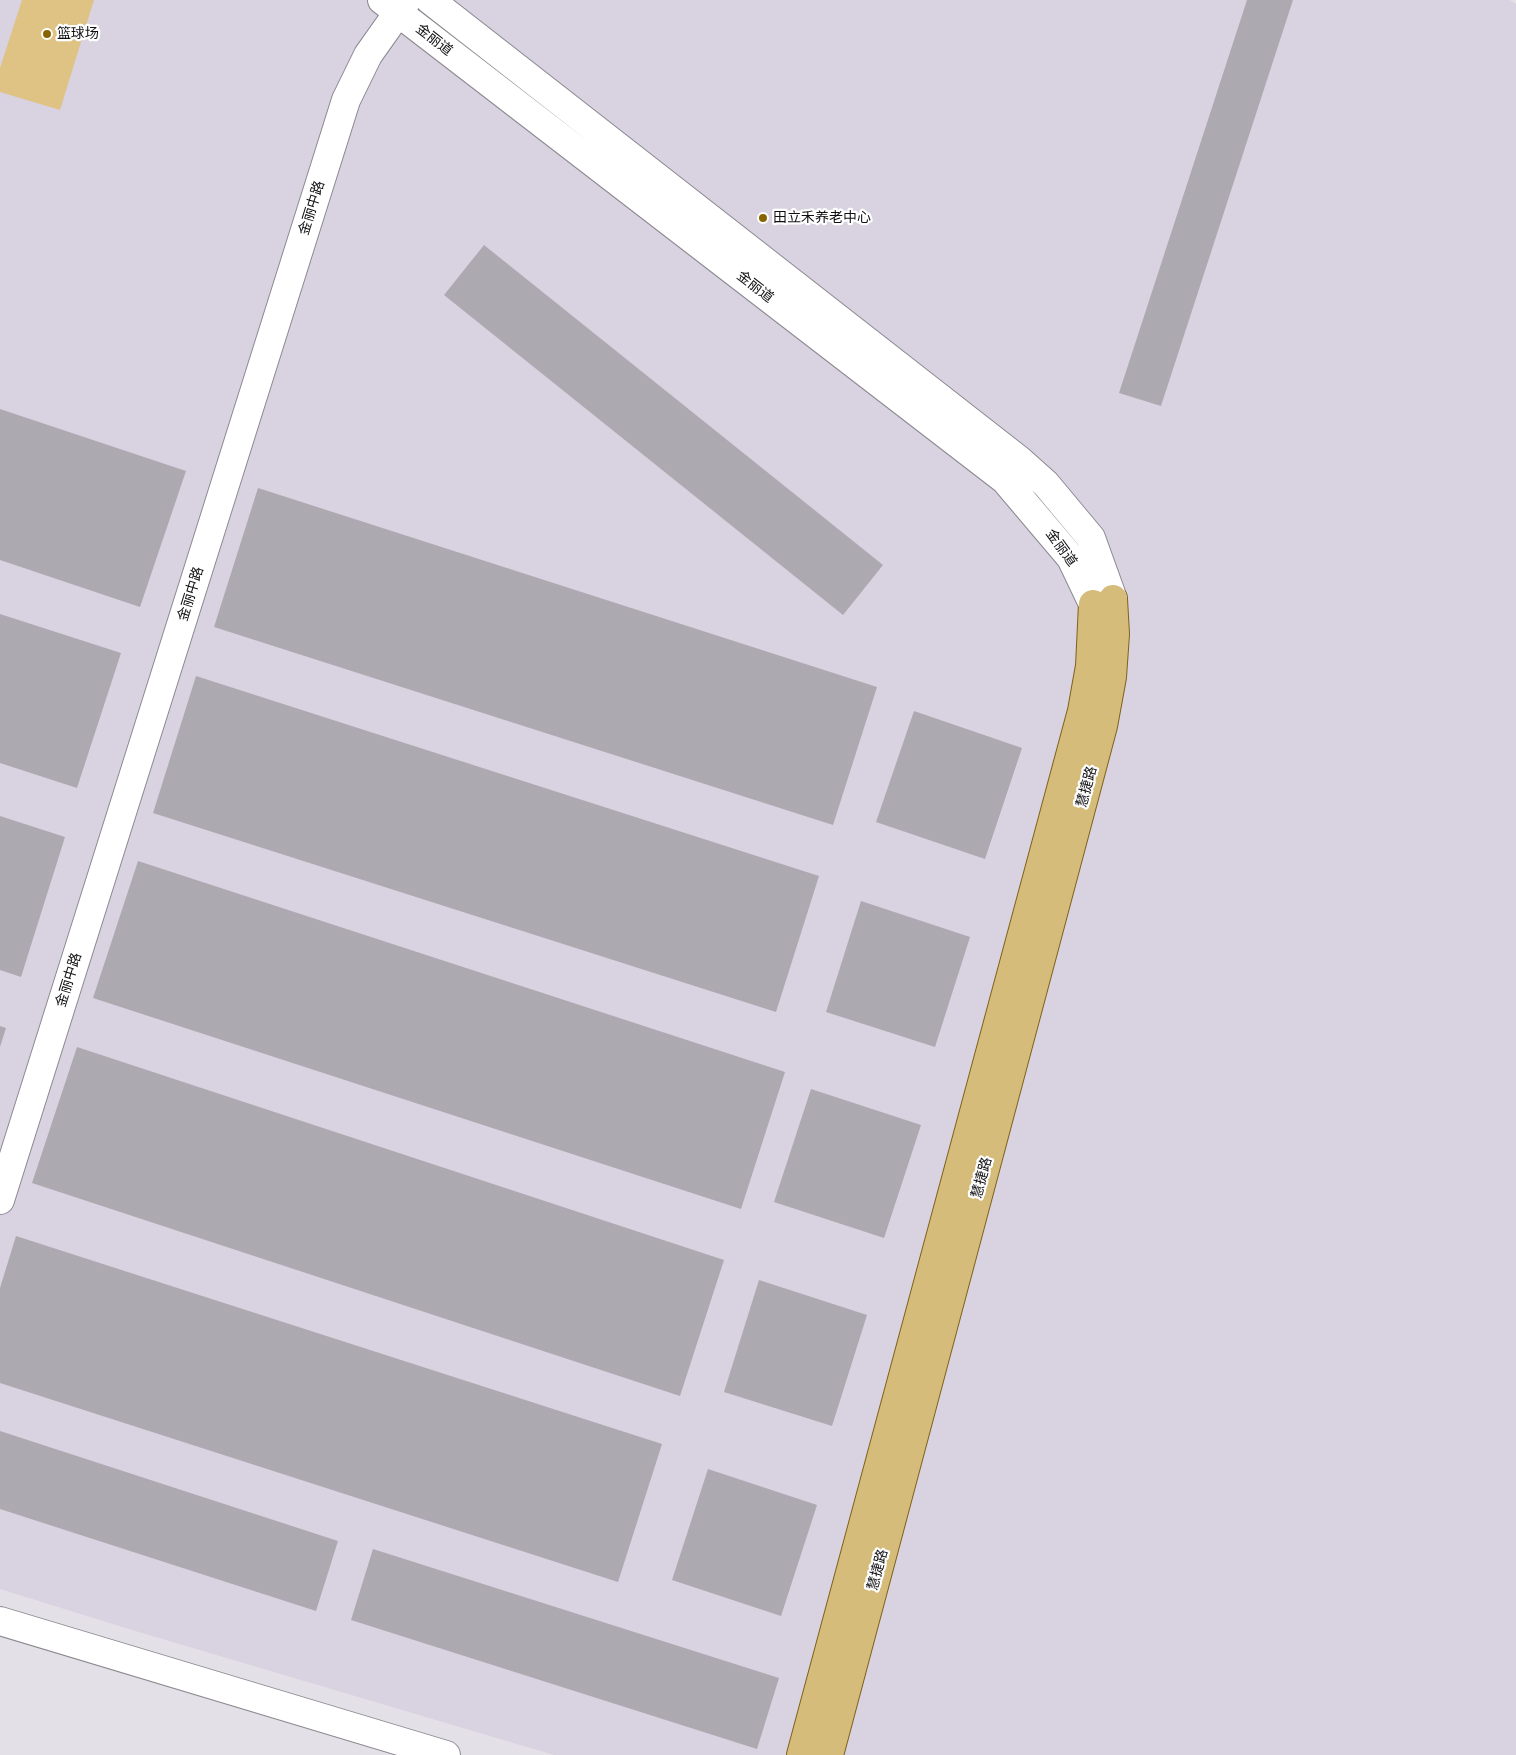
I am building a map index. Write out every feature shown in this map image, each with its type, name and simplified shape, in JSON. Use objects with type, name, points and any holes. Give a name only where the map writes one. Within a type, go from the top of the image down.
[{"type":"main road","name":"慧捷路","points":[[801,1755],[1082,711],[1103,601]]},
{"type":"main road","name":"慧捷路","points":[[829,1755],[1103,726],[1112,677],[1115,634],[1103,601]]},
{"type":"street","name":"金丽道","points":[[430,0],[1018,459],[1046,484],[1091,538],[1103,601]]},
{"type":"street","name":"金丽道","points":[[396,4],[1005,480],[1071,558],[1103,601]]},
{"type":"street","name":"金丽中路","points":[[0,1200],[346,100],[396,4]]},
{"type":"street","points":[[0,1621],[446,1755]]},
{"type":"shaded area","points":[[0,0],[1510,0],[1516,4],[1516,1755],[554,1755],[0,1589]]},
{"type":"shaded area","name":"篮球场","points":[[22,0],[94,0],[60,110],[0,92],[0,68]]},
{"type":"building","points":[[1247,0],[1293,0],[1161,406],[1119,393]]},
{"type":"building","points":[[484,245],[883,565],[843,615],[444,295]]},
{"type":"building","points":[[0,409],[186,471],[140,607],[0,560]]},
{"type":"building","points":[[258,488],[877,687],[833,825],[214,627]]},
{"type":"building","points":[[0,614],[121,653],[77,788],[0,763]]},
{"type":"building","points":[[196,676],[819,876],[776,1012],[153,813]]},
{"type":"building","points":[[914,711],[1022,748],[985,859],[876,822]]},
{"type":"building","points":[[0,816],[65,837],[21,977],[0,970]]},
{"type":"building","points":[[138,861],[785,1072],[741,1209],[93,998]]},
{"type":"building","points":[[861,901],[970,937],[935,1047],[826,1012]]},
{"type":"building","points":[[0,1026],[6,1028],[0,1047]]},
{"type":"building","points":[[77,1047],[724,1260],[680,1396],[32,1183]]},
{"type":"building","points":[[811,1089],[921,1125],[884,1238],[774,1202]]},
{"type":"building","points":[[16,1236],[662,1444],[618,1582],[0,1383],[0,1288]]},
{"type":"building","points":[[759,1280],[867,1315],[832,1426],[724,1392]]},
{"type":"building","points":[[0,1431],[338,1541],[316,1611],[0,1509]]},
{"type":"building","points":[[708,1469],[817,1505],[781,1616],[672,1580]]},
{"type":"building","points":[[373,1549],[779,1678],[757,1749],[351,1620]]},
{"type":"place","name":"篮球场","points":[[47,34]]},
{"type":"place","name":"田立禾养老中心","points":[[763,218]]}]
